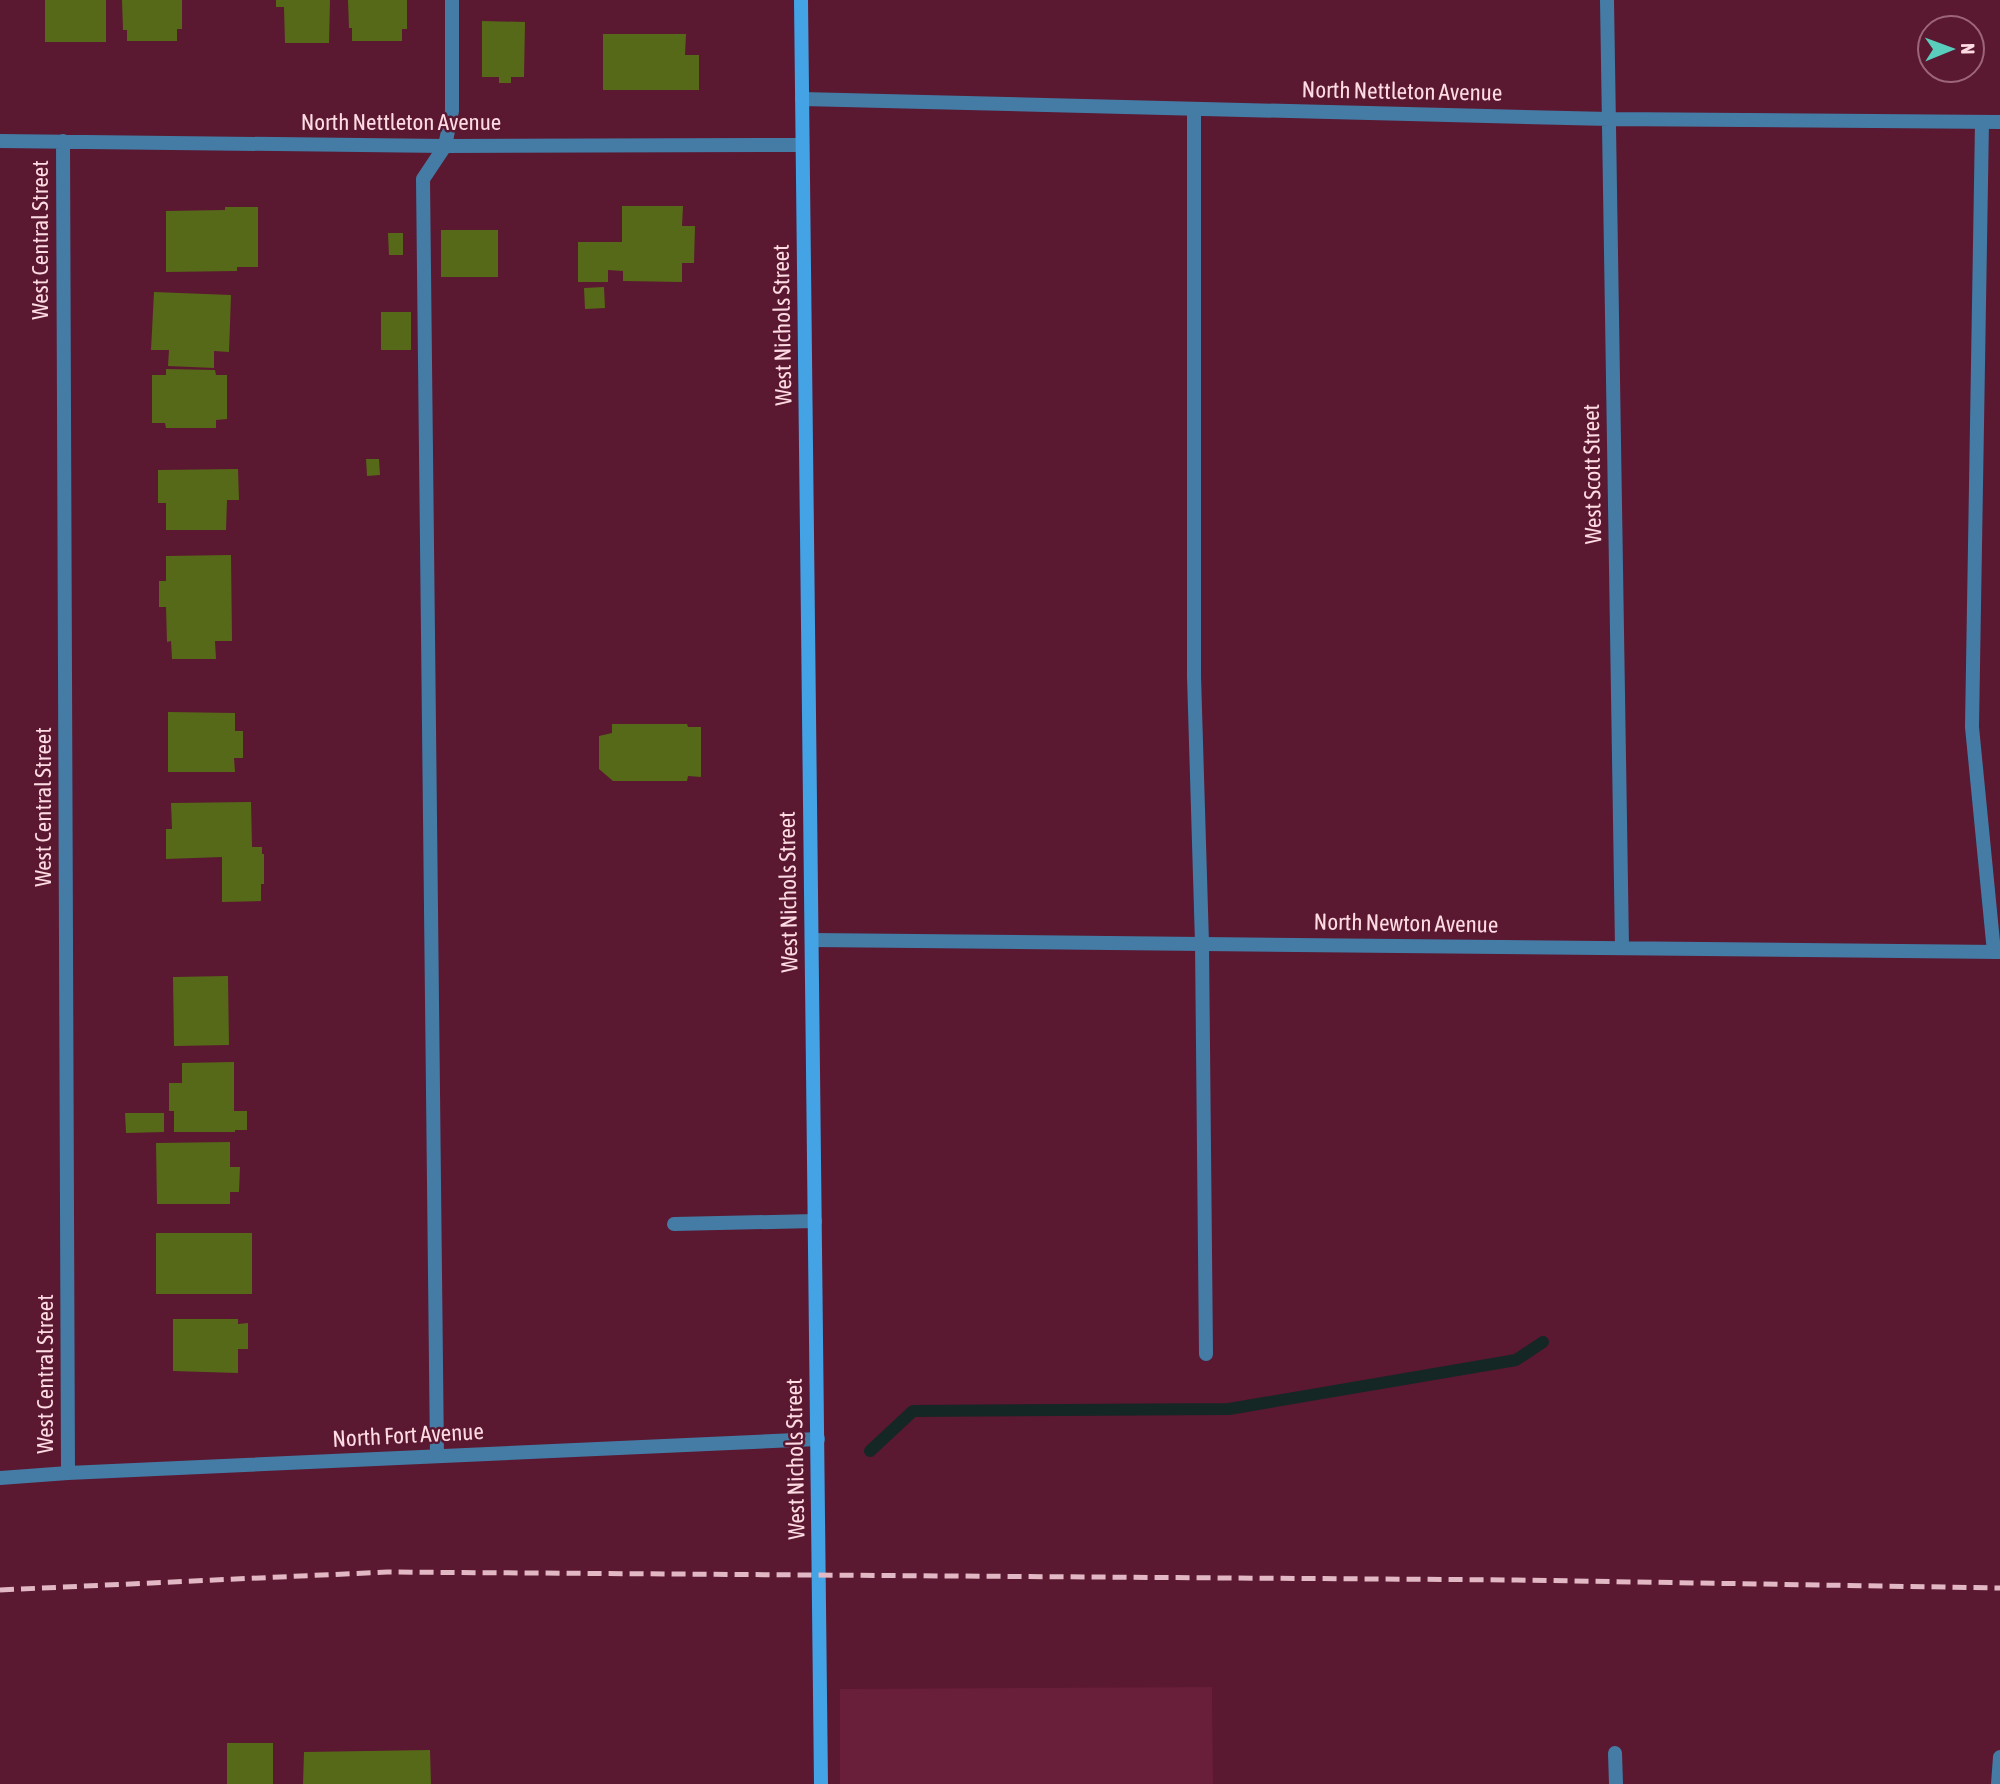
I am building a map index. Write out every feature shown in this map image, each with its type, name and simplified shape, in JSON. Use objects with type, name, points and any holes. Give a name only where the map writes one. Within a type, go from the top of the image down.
[{"type":"street","points":[[438,1456],[423,179],[445,146],[452,111],[452,0]]},
{"type":"street","name":"West Nichols Street","points":[[801,0],[821,1784]]},
{"type":"street","name":"West Scott Street","points":[[1607,0],[1622,947]]},
{"type":"street","name":"North Nettleton Avenue","points":[[802,99],[1609,119],[2000,122]]},
{"type":"street","points":[[1194,109],[1194,676],[1202,943],[1206,1354]]},
{"type":"street","points":[[1982,122],[1972,727],[1997,952]]},
{"type":"street","name":"North Nettleton Avenue","points":[[0,141],[445,146],[802,145]]},
{"type":"street","name":"West Central Street","points":[[63,141],[68,1473]]},
{"type":"street","name":"North Newton Avenue","points":[[811,940],[1997,952]]},
{"type":"street","points":[[674,1224],[815,1221]]},
{"type":"street","name":"North Fort Avenue","points":[[0,1478],[818,1440]]},
{"type":"street","points":[[1615,1753],[1616,1784]]},
{"type":"street","points":[[1998,1784],[2000,1758]]},
{"type":"shaded area","points":[[1212,1687],[1213,1784],[840,1784],[840,1689]]},
{"type":"building","points":[[45,0],[106,0],[106,42],[45,42]]},
{"type":"building","points":[[122,0],[182,0],[182,29],[177,29],[177,41],[127,41],[127,30],[123,30]]},
{"type":"building","points":[[276,0],[330,0],[329,43],[285,43],[284,7],[276,7]]},
{"type":"building","points":[[348,0],[407,0],[407,29],[402,29],[402,41],[352,41]]},
{"type":"building","points":[[482,21],[525,22],[524,77],[511,77],[511,83],[499,83],[499,77],[482,77]]},
{"type":"building","points":[[603,34],[686,34],[685,55],[699,55],[699,90],[603,90]]},
{"type":"building","points":[[622,206],[683,206],[682,226],[695,226],[694,263],[682,263],[682,282],[623,281],[623,271],[608,270],[608,282],[578,282],[578,242],[622,242]]},
{"type":"building","points":[[225,207],[258,207],[258,267],[237,267],[237,271],[166,272],[166,211],[225,210]]},
{"type":"building","points":[[441,230],[498,230],[498,277],[441,277]]},
{"type":"building","points":[[388,233],[403,233],[403,255],[389,255]]},
{"type":"building","points":[[604,287],[605,308],[585,309],[584,288]]},
{"type":"building","points":[[154,292],[231,295],[229,352],[214,351],[214,368],[168,366],[169,350],[151,350]]},
{"type":"building","points":[[381,312],[411,312],[411,350],[381,350]]},
{"type":"building","points":[[166,369],[215,370],[216,375],[227,375],[227,419],[216,420],[216,428],[166,428],[165,423],[152,423],[152,375],[166,375]]},
{"type":"building","points":[[366,459],[379,459],[380,475],[367,476]]},
{"type":"building","points":[[238,469],[239,500],[227,500],[226,530],[166,530],[166,503],[158,503],[158,470]]},
{"type":"building","points":[[231,555],[232,641],[215,641],[216,659],[172,659],[171,641],[167,642],[166,607],[159,607],[159,581],[166,581],[166,556]]},
{"type":"building","points":[[168,712],[235,713],[235,731],[243,731],[243,758],[234,758],[235,772],[168,772]]},
{"type":"building","points":[[612,724],[687,724],[688,727],[701,727],[701,777],[688,776],[687,781],[613,781],[599,769],[599,736],[612,733]]},
{"type":"building","points":[[251,802],[252,847],[262,847],[264,854],[261,901],[222,902],[222,857],[166,859],[166,829],[172,829],[171,803]]},
{"type":"building","points":[[228,976],[229,1045],[174,1046],[173,977]]},
{"type":"building","points":[[234,1062],[234,1111],[247,1111],[247,1130],[174,1132],[174,1111],[169,1111],[169,1083],[182,1083],[182,1063]]},
{"type":"building","points":[[125,1113],[164,1113],[164,1132],[126,1133]]},
{"type":"building","points":[[230,1142],[230,1167],[240,1167],[239,1192],[230,1192],[230,1204],[157,1204],[156,1143]]},
{"type":"building","points":[[156,1233],[252,1233],[252,1294],[156,1294]]},
{"type":"building","points":[[173,1319],[238,1319],[238,1324],[248,1323],[248,1349],[238,1349],[238,1373],[173,1371]]},
{"type":"building","points":[[227,1743],[273,1743],[273,1784],[227,1784]]},
{"type":"building","points":[[430,1750],[431,1784],[303,1784],[304,1752]]},
{"type":"waterway","points":[[870,1451],[913,1411],[1229,1409],[1516,1360],[1543,1342]]},
{"type":"railway","points":[[0,1590],[387,1572],[1517,1580],[2000,1588]]}]
